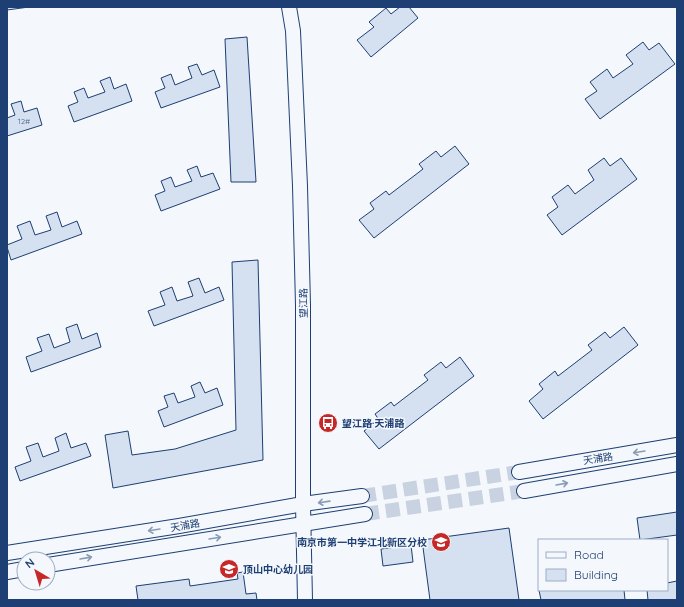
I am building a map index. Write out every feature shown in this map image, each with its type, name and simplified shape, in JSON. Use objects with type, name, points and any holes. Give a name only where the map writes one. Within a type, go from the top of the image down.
[{"type":"street","name":"望江路","points":[[289,7],[293,31],[300,186],[303,305],[303,504],[305,600]]},
{"type":"street","name":"天浦路","points":[[519,472],[677,445]]},
{"type":"street","name":"天浦路","points":[[524,491],[677,464]]},
{"type":"street","name":"天浦路","points":[[7,553],[178,526],[303,504],[362,496]]},
{"type":"street","name":"天浦路","points":[[56,564],[365,514]]},
{"type":"building","points":[[7,7],[29,7],[7,10]]},
{"type":"building","points":[[400,7],[409,7],[418,18],[371,57],[357,40],[374,27],[369,22],[386,8],[391,14]]},
{"type":"building","points":[[247,37],[256,182],[231,182],[225,39]]},
{"type":"building","points":[[643,42],[649,50],[659,43],[675,64],[600,119],[585,99],[597,91],[590,82],[607,69],[613,78],[633,64],[626,55]]},
{"type":"building","points":[[197,64],[202,75],[214,70],[220,87],[161,108],[155,92],[165,88],[161,78],[171,74],[175,85],[192,78],[188,67]]},
{"type":"building","points":[[110,77],[114,89],[126,84],[132,101],[74,122],[68,106],[78,102],[74,92],[84,88],[88,98],[105,92],[100,81]]},
{"type":"building","points":[[21,101],[24,112],[37,108],[42,125],[7,136],[7,118],[15,115],[11,104]]},
{"type":"building","points":[[455,146],[469,164],[374,238],[359,220],[374,209],[370,203],[386,191],[389,195],[423,169],[419,164],[436,151],[441,157]]},
{"type":"building","points":[[604,158],[610,166],[621,158],[637,179],[562,235],[547,215],[558,207],[552,197],[568,185],[575,194],[594,180],[588,170]]},
{"type":"building","points":[[197,166],[201,177],[213,173],[220,189],[161,211],[155,195],[165,191],[161,181],[171,177],[175,187],[192,181],[187,170]]},
{"type":"building","points":[[57,212],[62,227],[77,221],[82,234],[11,260],[7,245],[22,239],[17,226],[30,221],[35,235],[51,230],[46,216]]},
{"type":"building","points":[[258,260],[263,460],[113,488],[105,435],[128,431],[132,455],[175,449],[236,430],[232,262]]},
{"type":"building","points":[[199,278],[205,293],[219,287],[224,300],[154,326],[148,311],[165,305],[160,292],[172,287],[177,301],[193,296],[188,282]]},
{"type":"building","points":[[77,324],[82,339],[97,333],[101,347],[31,372],[26,357],[42,351],[37,338],[49,334],[54,348],[70,342],[66,328]]},
{"type":"building","points":[[624,327],[638,345],[543,419],[529,401],[543,389],[539,384],[555,371],[558,376],[592,350],[588,345],[605,332],[610,338]]},
{"type":"building","points":[[460,357],[474,376],[379,449],[364,431],[379,420],[375,414],[391,402],[394,406],[428,380],[424,375],[441,362],[446,368]]},
{"type":"building","points":[[200,382],[205,393],[217,388],[223,405],[164,427],[158,411],[168,407],[164,396],[174,393],[178,403],[195,397],[191,386]]},
{"type":"building","points":[[66,433],[71,448],[86,443],[91,456],[20,481],[15,467],[31,461],[26,447],[38,443],[43,457],[59,451],[55,438]]},
{"type":"building","points":[[677,512],[677,535],[640,539],[637,518]]},
{"type":"building","points":[[509,528],[519,600],[430,600],[422,540]]},
{"type":"building","points":[[411,545],[413,562],[383,566],[381,549]]},
{"type":"building","points":[[243,572],[246,594],[256,593],[257,600],[138,600],[136,586],[189,579],[190,586],[238,579],[237,573]]},
{"type":"building","points":[[677,581],[677,600],[648,600],[647,591],[668,591],[668,583]]},
{"type":"building","points":[[539,591],[624,591],[625,600],[541,600]]},
{"type":"tunnel","points":[[362,496],[519,472]]},
{"type":"tunnel","points":[[365,514],[524,491]]},
{"type":"place","name":"望江路·天浦路","points":[[328,423]]},
{"type":"place","name":"南京市第一中学江北新区分校","points":[[441,542]]},
{"type":"place","name":"顶山中心幼儿园","points":[[229,569]]}]
